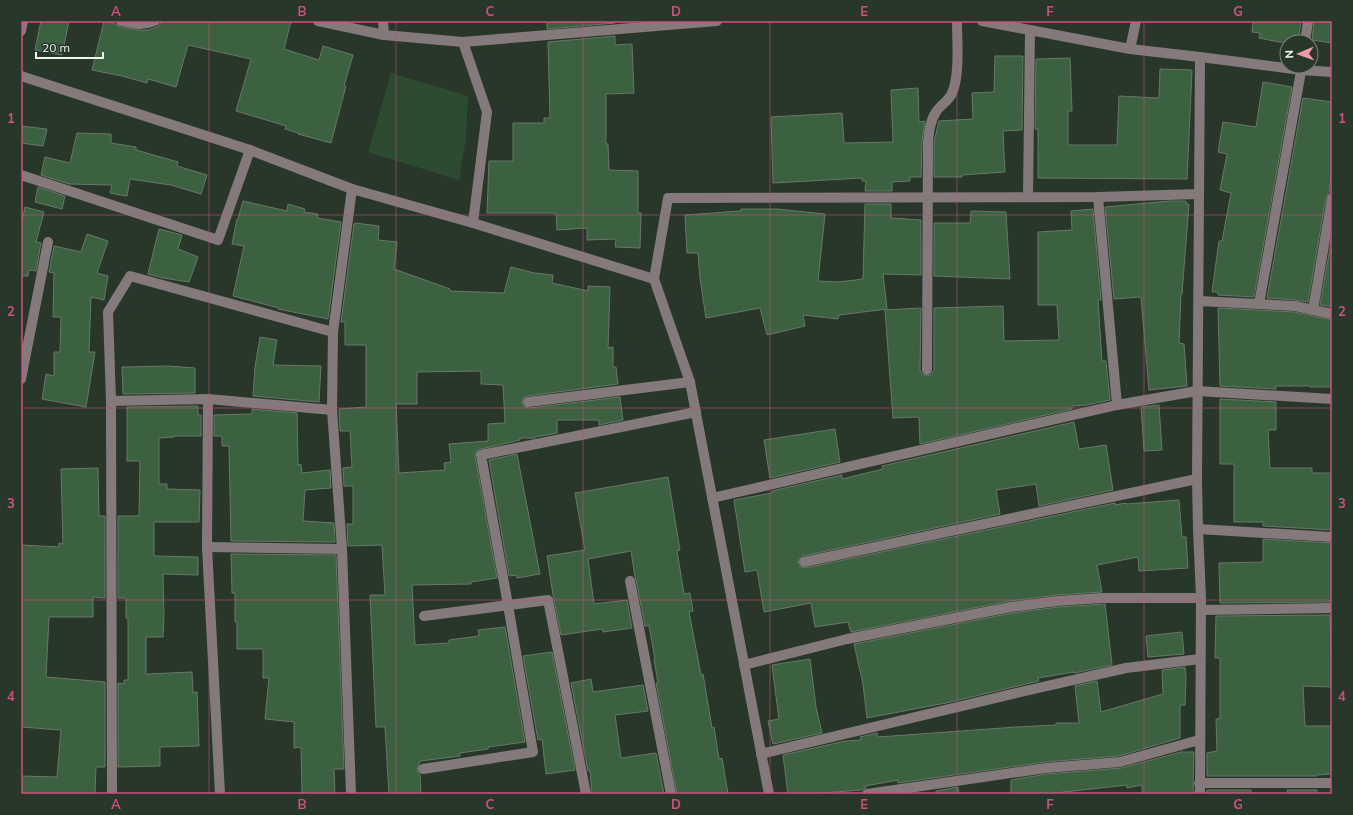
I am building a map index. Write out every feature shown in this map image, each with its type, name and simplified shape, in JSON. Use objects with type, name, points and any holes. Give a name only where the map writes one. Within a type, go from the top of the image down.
[{"type":"street","points":[[21,31],[23,21]]},
{"type":"street","points":[[121,21],[140,25],[155,21]]},
{"type":"street","points":[[318,21],[384,35],[463,42],[717,21]]},
{"type":"street","points":[[383,21],[384,35]]},
{"type":"street","points":[[927,370],[928,142],[930,127],[936,111],[945,103],[952,93],[956,79],[957,21]]},
{"type":"street","points":[[982,21],[1130,49],[1279,66]]},
{"type":"street","points":[[1130,49],[1136,21]]},
{"type":"street","points":[[1306,34],[1308,21]]},
{"type":"street","points":[[1028,197],[1030,30]]},
{"type":"street","points":[[463,42],[487,112],[473,223]]},
{"type":"street","points":[[1200,57],[1197,391],[1197,479],[1201,598],[1200,794]]},
{"type":"street","points":[[1319,70],[1332,72]]},
{"type":"street","points":[[1260,304],[1301,74]]},
{"type":"street","points":[[21,76],[250,150],[352,189],[473,223],[654,279]]},
{"type":"street","points":[[21,175],[218,240],[250,150]]},
{"type":"street","points":[[351,794],[342,549],[332,410],[333,332],[352,189]]},
{"type":"street","points":[[769,794],[690,382],[654,279],[668,198],[1098,197],[1199,194]]},
{"type":"street","points":[[1098,197],[1117,405]]},
{"type":"street","points":[[1314,310],[1332,198]]},
{"type":"street","points":[[21,379],[48,242]]},
{"type":"street","points":[[112,794],[111,401],[108,312],[130,276],[333,332]]},
{"type":"street","points":[[1198,301],[1295,306],[1332,314]]},
{"type":"street","points":[[528,402],[690,382]]},
{"type":"street","points":[[712,498],[1117,405],[1197,391],[1332,399]]},
{"type":"street","points":[[111,401],[208,399],[332,410]]},
{"type":"street","points":[[208,399],[207,547],[220,794]]},
{"type":"street","points":[[423,769],[533,752],[481,455],[696,412]]},
{"type":"street","points":[[804,562],[1197,479]]},
{"type":"street","points":[[1198,529],[1332,537]]},
{"type":"street","points":[[207,547],[342,549]]},
{"type":"street","points":[[630,581],[671,794]]},
{"type":"street","points":[[744,665],[847,639],[1011,607],[1057,601],[1102,598],[1201,598]]},
{"type":"street","points":[[424,616],[548,600],[586,794]]},
{"type":"street","points":[[1201,610],[1332,608]]},
{"type":"street","points":[[761,754],[1017,692],[1126,668],[1200,659]]},
{"type":"street","points":[[866,794],[1046,768],[1120,762],[1200,740]]},
{"type":"street","points":[[1199,783],[1332,783]]},
{"type":"green space","points":[[391,73],[468,96],[466,138],[459,180],[368,152]]},
{"type":"building","points":[[41,21],[69,21],[62,55],[35,50]]},
{"type":"building","points":[[104,21],[120,27],[148,30],[160,25],[161,21],[291,21],[284,49],[319,60],[323,46],[353,55],[344,86],[346,86],[331,143],[298,134],[285,129],[286,126],[236,111],[251,59],[188,45],[176,87],[148,79],[147,83],[92,70]]},
{"type":"building","points":[[547,21],[615,21],[615,23],[547,29]]},
{"type":"building","points":[[1253,21],[1301,21],[1299,34],[1279,34],[1279,42],[1259,38],[1260,33],[1252,32]]},
{"type":"building","points":[[1314,21],[1332,21],[1332,43],[1319,41],[1319,34],[1313,34]]},
{"type":"building","points":[[615,36],[615,45],[632,44],[634,93],[606,94],[606,144],[608,144],[609,170],[638,171],[638,213],[641,213],[640,248],[615,247],[616,239],[587,240],[587,228],[557,230],[556,213],[487,213],[489,161],[513,161],[513,123],[544,123],[544,118],[550,118],[548,42]]},
{"type":"building","points":[[995,56],[1023,56],[1022,130],[1003,131],[1005,172],[962,175],[962,177],[934,177],[934,142],[939,121],[973,119],[972,93],[994,92]]},
{"type":"building","points":[[1070,58],[1072,111],[1068,111],[1068,145],[1117,145],[1119,96],[1159,98],[1160,69],[1192,70],[1187,179],[1038,178],[1038,129],[1035,129],[1036,59]]},
{"type":"building","points":[[1263,82],[1292,87],[1254,297],[1218,295],[1218,292],[1212,292],[1219,241],[1222,241],[1231,193],[1220,190],[1227,154],[1218,152],[1223,122],[1256,127]]},
{"type":"building","points":[[918,88],[919,122],[925,121],[922,141],[921,177],[910,177],[910,181],[892,182],[892,191],[865,191],[866,181],[862,181],[862,178],[773,183],[771,117],[842,113],[844,143],[893,142],[891,90]]},
{"type":"building","points":[[1303,98],[1332,102],[1332,170],[1308,302],[1267,298]]},
{"type":"building","points":[[21,126],[47,129],[43,146],[21,143]]},
{"type":"building","points":[[77,133],[111,134],[111,143],[136,147],[136,150],[178,162],[177,166],[207,175],[201,194],[171,185],[130,179],[127,196],[110,193],[112,185],[69,184],[41,175],[45,157],[70,163]]},
{"type":"building","points":[[38,187],[65,196],[62,209],[35,202]]},
{"type":"building","points":[[243,201],[287,211],[288,204],[305,209],[304,212],[318,214],[317,218],[341,222],[328,319],[278,309],[279,308],[233,296],[244,246],[232,244],[237,219]]},
{"type":"building","points":[[1169,201],[1186,201],[1186,204],[1189,204],[1181,294],[1179,343],[1184,344],[1187,386],[1149,390],[1141,297],[1114,299],[1105,207]]},
{"type":"building","points":[[865,204],[891,204],[891,218],[921,220],[921,275],[883,274],[887,309],[839,315],[838,319],[803,315],[805,326],[767,335],[760,308],[706,318],[698,253],[687,253],[685,215],[741,211],[741,209],[777,209],[825,214],[818,281],[839,282],[863,279]]},
{"type":"building","points":[[25,207],[44,212],[36,242],[41,243],[36,271],[29,270],[28,276],[21,276],[21,226]]},
{"type":"building","points":[[1093,209],[1101,300],[1098,300],[1102,361],[1106,361],[1110,400],[1087,405],[1072,406],[1072,409],[920,444],[919,417],[893,418],[885,310],[921,308],[920,370],[922,374],[927,376],[931,375],[934,370],[934,308],[1003,306],[1004,341],[1059,340],[1057,305],[1038,305],[1038,232],[1072,230],[1071,211]]},
{"type":"building","points":[[971,211],[1006,212],[1010,279],[934,276],[934,223],[970,223]]},
{"type":"building","points":[[354,224],[379,226],[378,240],[397,242],[394,269],[450,289],[450,291],[504,293],[511,267],[534,273],[553,275],[552,283],[588,291],[588,286],[610,287],[608,348],[613,347],[613,367],[616,367],[618,384],[527,396],[524,397],[522,402],[523,406],[529,408],[620,397],[623,420],[599,425],[599,420],[557,420],[557,433],[535,438],[520,438],[520,440],[477,450],[475,456],[497,578],[471,582],[471,584],[412,585],[415,645],[449,643],[449,640],[479,636],[478,630],[505,627],[525,742],[488,747],[488,749],[460,753],[460,756],[420,761],[417,770],[420,775],[421,794],[389,794],[385,727],[376,727],[370,595],[385,595],[382,545],[348,546],[347,524],[353,524],[353,486],[344,486],[343,468],[352,467],[350,431],[340,431],[339,409],[366,407],[366,345],[345,345],[345,322],[341,322]],"holes":[[[481,371],[481,384],[503,385],[505,423],[488,424],[488,441],[449,444],[451,462],[444,463],[445,470],[399,473],[396,404],[417,404],[417,372]]]},
{"type":"building","points":[[159,229],[182,235],[178,249],[198,257],[189,282],[148,274]]},
{"type":"building","points":[[87,234],[108,241],[97,273],[108,276],[104,300],[91,297],[89,352],[95,352],[86,407],[42,399],[46,374],[54,376],[54,352],[60,352],[61,317],[53,317],[54,273],[49,272],[54,246],[81,252]]},
{"type":"building","points":[[1332,237],[1332,307],[1320,305]]},
{"type":"building","points":[[1218,308],[1294,312],[1332,320],[1332,387],[1276,386],[1276,389],[1220,386]]},
{"type":"building","points":[[260,337],[277,340],[273,365],[321,366],[319,402],[253,396],[255,367]]},
{"type":"building","points":[[168,366],[195,368],[195,393],[123,394],[122,367]]},
{"type":"building","points":[[1220,399],[1276,402],[1276,430],[1268,430],[1270,468],[1312,468],[1312,473],[1332,473],[1332,530],[1263,526],[1263,522],[1234,522],[1234,464],[1220,464]]},
{"type":"building","points":[[1159,405],[1162,450],[1144,451],[1141,407]]},
{"type":"building","points":[[198,406],[198,415],[201,415],[201,436],[174,436],[159,438],[159,484],[167,484],[167,489],[200,490],[199,522],[154,522],[154,556],[198,557],[198,575],[163,574],[163,637],[146,637],[146,674],[192,672],[193,693],[197,692],[199,746],[160,747],[160,766],[118,767],[118,683],[124,684],[124,680],[128,680],[128,618],[126,618],[126,598],[118,598],[118,516],[139,516],[140,461],[127,461],[127,407]]},
{"type":"building","points":[[252,409],[297,413],[298,465],[301,464],[302,473],[330,470],[331,488],[305,490],[303,521],[334,523],[335,542],[231,541],[229,446],[222,446],[222,436],[214,436],[214,415],[252,414]]},
{"type":"building","points":[[1074,422],[1079,449],[1106,445],[1113,490],[1039,506],[1036,484],[996,490],[1000,514],[803,556],[798,560],[799,566],[805,568],[1115,503],[1115,505],[1179,500],[1182,537],[1186,537],[1188,568],[1139,571],[1138,557],[1097,565],[1102,592],[1056,595],[1010,601],[851,632],[848,622],[815,627],[811,603],[764,612],[757,570],[745,572],[734,500],[772,493],[772,491],[842,475],[842,479],[883,469],[882,466]]},
{"type":"building","points":[[835,429],[840,462],[770,478],[764,440]]},
{"type":"building","points":[[517,454],[540,574],[517,578],[517,575],[509,576],[489,460]]},
{"type":"building","points":[[98,468],[99,516],[105,516],[105,598],[93,597],[93,617],[49,617],[46,677],[105,682],[105,767],[96,767],[95,794],[21,794],[21,776],[57,777],[61,730],[21,727],[21,545],[59,547],[59,543],[63,544],[61,469]]},
{"type":"building","points":[[668,477],[680,550],[677,551],[684,594],[690,593],[693,611],[689,612],[701,675],[703,674],[712,728],[714,727],[719,759],[722,758],[728,794],[677,794],[656,683],[658,683],[649,626],[645,626],[631,551],[588,559],[594,604],[627,600],[632,628],[603,632],[602,629],[561,635],[553,595],[547,556],[585,550],[575,493]]},
{"type":"building","points":[[1263,539],[1332,543],[1332,600],[1330,600],[1330,602],[1220,603],[1219,563],[1263,562]]},
{"type":"building","points":[[231,554],[336,555],[344,769],[334,769],[335,794],[302,794],[301,747],[294,748],[294,722],[265,719],[269,678],[263,678],[263,649],[237,649],[237,622],[235,622],[235,593],[232,593]]},
{"type":"building","points":[[1105,604],[1112,665],[1074,673],[1038,678],[1039,681],[946,703],[867,718],[863,684],[854,644],[1012,613],[1058,607]]},
{"type":"building","points":[[1330,615],[1332,687],[1303,686],[1305,726],[1332,726],[1332,774],[1317,776],[1207,776],[1207,753],[1217,751],[1216,719],[1220,718],[1220,658],[1215,658],[1216,616]]},
{"type":"building","points":[[1182,632],[1184,654],[1148,657],[1146,636]]},
{"type":"building","points":[[552,652],[575,770],[546,774],[542,739],[538,740],[523,656]]},
{"type":"building","points":[[810,659],[816,707],[822,733],[773,744],[768,721],[779,719],[772,665]]},
{"type":"building","points":[[1185,667],[1185,705],[1180,705],[1180,738],[1119,756],[1045,762],[898,783],[898,780],[865,786],[866,788],[862,790],[821,794],[788,794],[783,755],[845,741],[861,740],[860,737],[877,733],[878,737],[1056,725],[1056,723],[1079,723],[1075,686],[1097,681],[1101,712],[1163,694],[1162,670]]},
{"type":"building","points":[[591,679],[593,692],[643,685],[648,711],[615,715],[621,758],[656,753],[664,794],[592,794],[590,771],[588,771],[571,683]]},
{"type":"building","points":[[1181,752],[1194,752],[1194,794],[1142,794],[1142,785],[1127,788],[1127,785],[1046,794],[1011,794],[1011,780],[1047,774],[1121,768]]},
{"type":"building","points":[[958,787],[959,794],[936,794],[936,791]]},
{"type":"building","points":[[1207,790],[1251,790],[1251,794],[1206,794]]},
{"type":"building","points":[[1287,790],[1317,790],[1317,794],[1288,794]]}]
